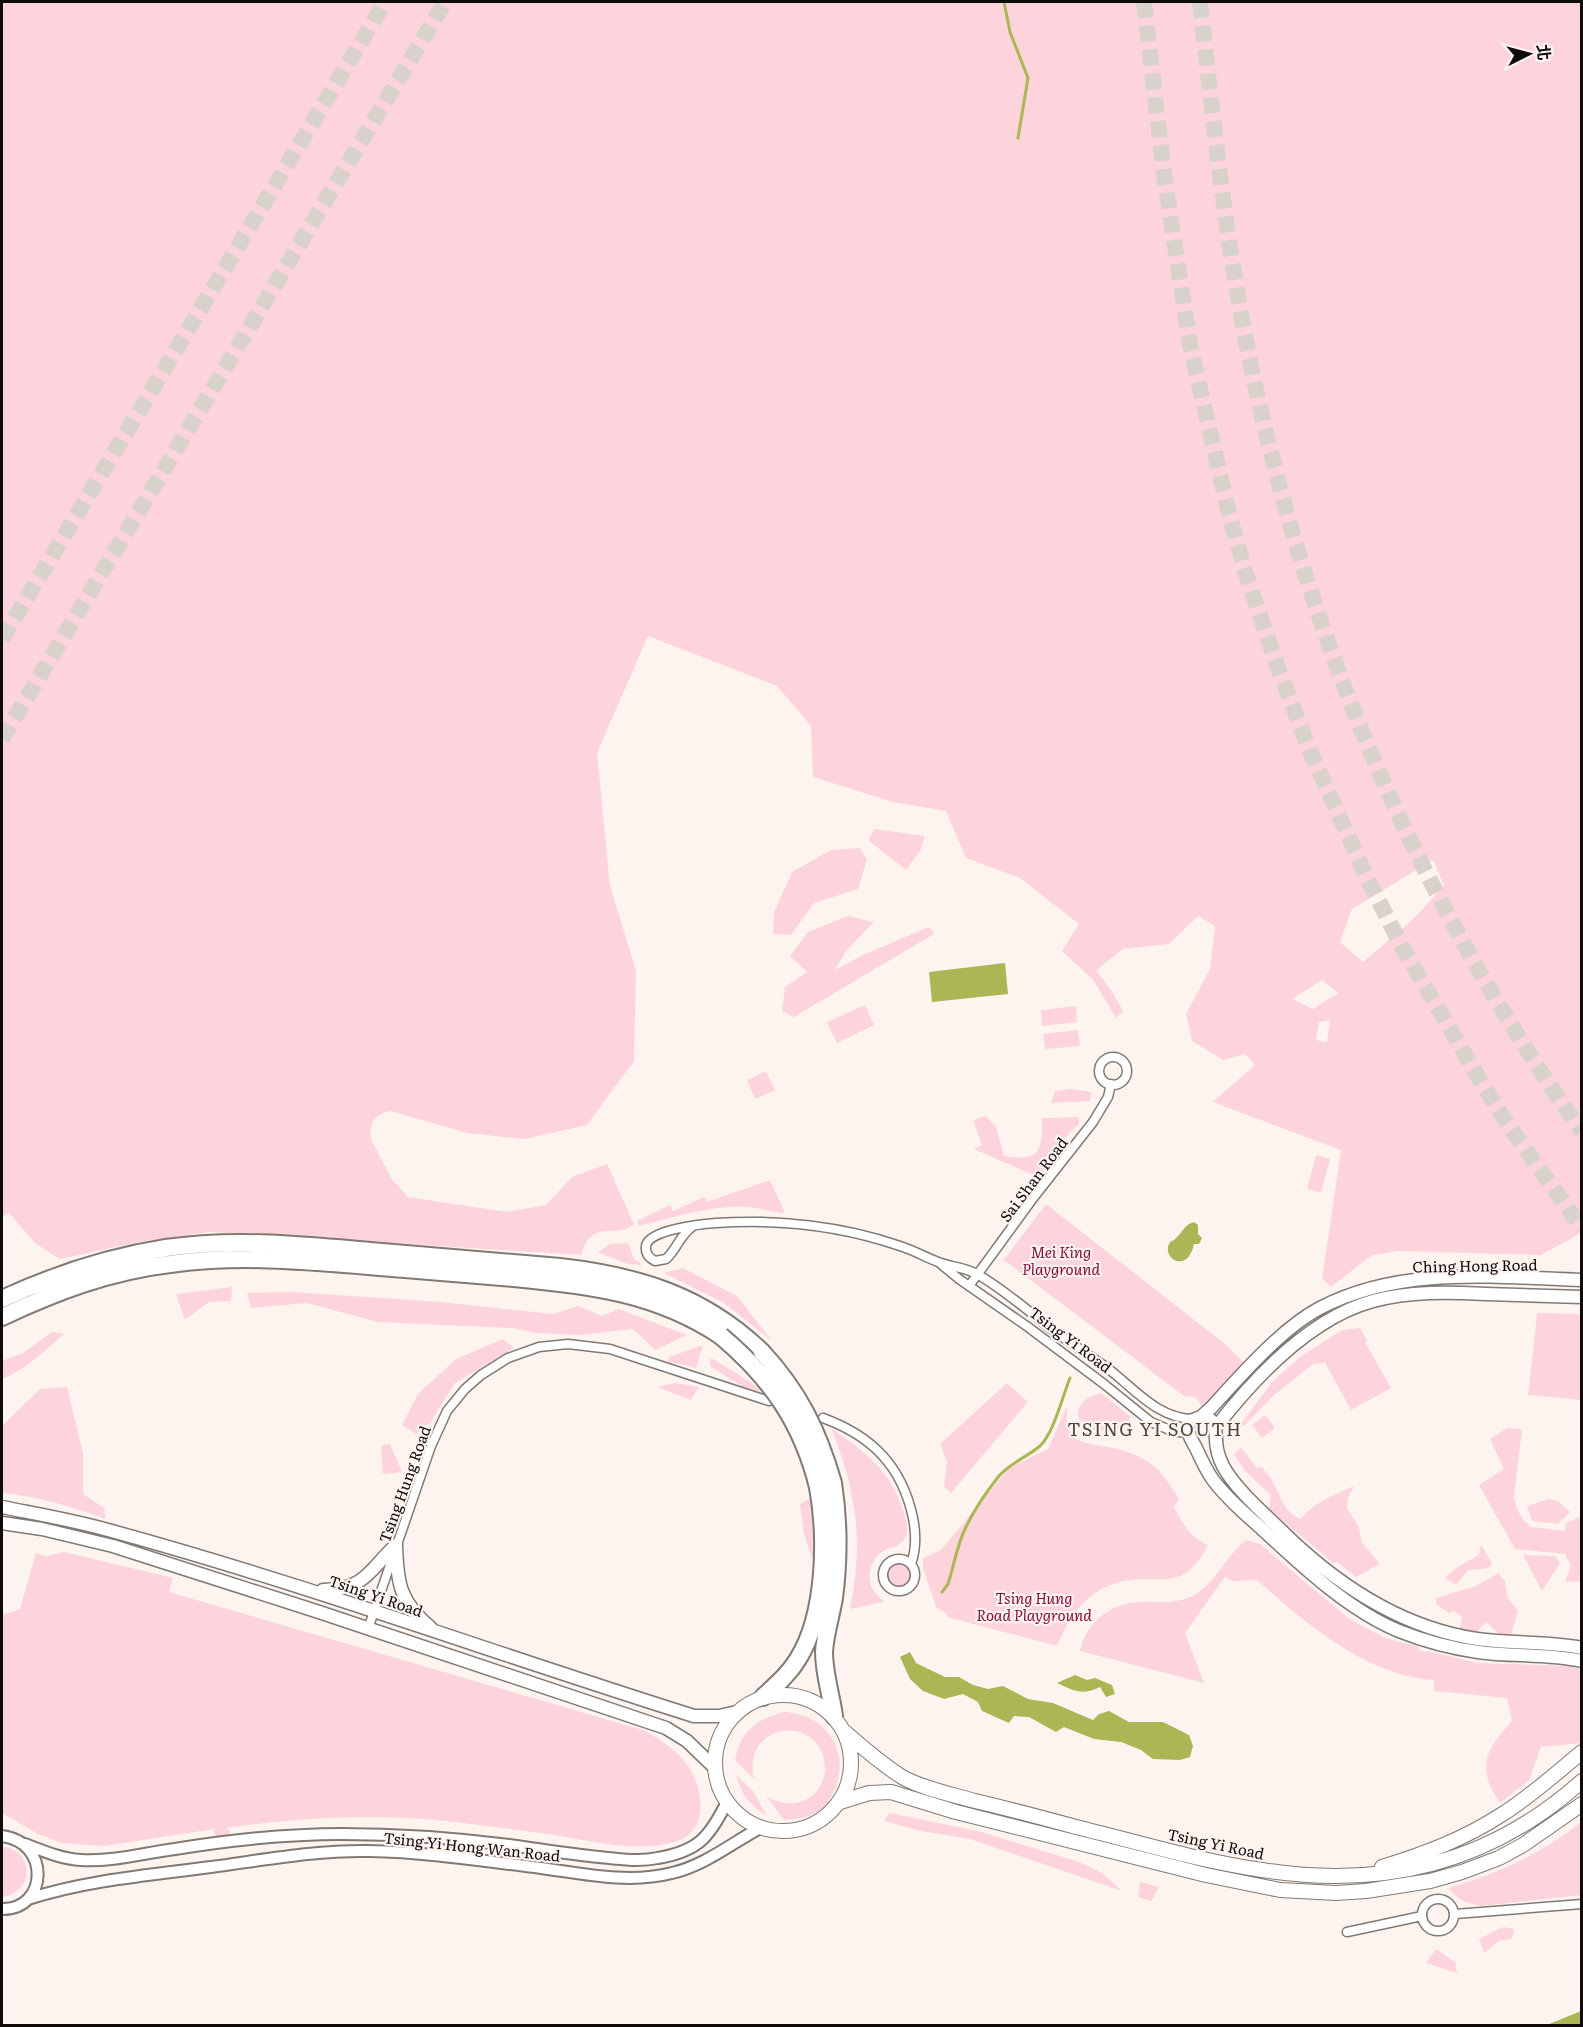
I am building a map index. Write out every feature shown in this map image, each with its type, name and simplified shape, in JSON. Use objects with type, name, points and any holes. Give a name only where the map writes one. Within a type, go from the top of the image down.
[{"type":"highway","points":[[2,1299],[73,1270],[135,1254],[197,1244],[270,1243],[579,1269],[656,1286],[694,1302],[731,1325],[779,1370],[805,1409],[826,1457],[822,1560],[818,1598],[810,1631],[797,1660],[781,1681],[763,1697]]},
{"type":"highway","points":[[2,1317],[40,1299],[135,1270],[217,1259],[292,1260],[561,1282],[628,1294],[656,1302],[683,1314],[721,1336],[751,1364],[780,1398],[837,1508],[838,1555],[824,1665],[834,1716]]},
{"type":"main road","name":"Ching Hong Road","points":[[1197,1418],[1212,1407],[1281,1335],[1318,1308],[1355,1292],[1398,1281],[1444,1277],[1581,1280]]},
{"type":"main road","name":"Ching Hong Road","points":[[1216,1432],[1245,1392],[1304,1337],[1330,1319],[1363,1304],[1405,1294],[1433,1292],[1581,1298]]},
{"type":"main road","points":[[1581,1648],[1448,1634],[1387,1611],[1353,1590],[1301,1549],[1243,1492],[1222,1464],[1216,1432],[1209,1418],[1197,1418],[1190,1423],[1190,1438],[1215,1482],[1245,1514],[1298,1562],[1347,1601],[1380,1622],[1446,1646],[1478,1652],[1546,1655],[1581,1661]]},
{"type":"main road","points":[[1190,1438],[1204,1446],[1210,1444],[1216,1432]]},
{"type":"main road","name":"Tsing Yi Road","points":[[2,1507],[106,1529],[313,1590],[438,1634],[694,1716],[719,1716],[737,1712]]},
{"type":"main road","name":"Tsing Yi Road","points":[[2,1523],[42,1529],[113,1546],[666,1728],[687,1741],[715,1768]]},
{"type":"main road","points":[[313,1590],[340,1590],[356,1584],[368,1575],[396,1545]]},
{"type":"main road","points":[[396,1545],[398,1576],[404,1596],[416,1615],[438,1634]]},
{"type":"main road","name":"Tsing Yi Road","points":[[845,1732],[852,1762],[850,1778],[840,1802],[823,1819],[805,1828],[781,1832],[760,1828],[749,1822],[736,1813],[727,1802],[719,1785],[715,1768],[718,1741],[726,1725],[737,1712],[748,1704],[763,1697],[783,1694],[802,1696],[818,1704],[834,1716],[845,1732],[879,1761],[904,1778],[948,1794],[1147,1845],[1261,1870],[1302,1875],[1378,1873],[1428,1866],[1471,1852],[1520,1828],[1581,1781]]},
{"type":"main road","points":[[1352,1875],[1443,1846],[1496,1819],[1539,1788],[1581,1752]]},
{"type":"main road","name":"Tsing Yi Road","points":[[840,1802],[869,1793],[891,1792],[956,1812],[1206,1875],[1259,1887],[1317,1893],[1366,1891],[1450,1876],[1486,1863],[1536,1836],[1578,1806]]},
{"type":"street","name":"Sai Shan Road","points":[[969,1286],[1034,1197],[1093,1122],[1108,1097],[1111,1084]]},
{"type":"street","name":"Tsing Yi Road","points":[[693,1226],[680,1237],[674,1251],[666,1260],[655,1261],[648,1255],[646,1245],[651,1237],[693,1226],[755,1222],[832,1229],[899,1245],[939,1262],[966,1269],[978,1275],[1106,1367],[1161,1411],[1173,1416],[1197,1418]]},
{"type":"street","name":"Tsing Yi Road","points":[[939,1262],[969,1286],[1029,1327],[1151,1422],[1190,1438]]},
{"type":"street","name":"Tsing Hung Road","points":[[368,1629],[430,1446],[447,1411],[465,1389],[481,1375],[508,1358],[539,1347],[568,1344],[610,1349],[769,1401]]},
{"type":"street","points":[[823,1418],[843,1425],[878,1449],[902,1483],[910,1503],[914,1524],[914,1556],[911,1564]]},
{"type":"street","name":"Tsing Yi Hong Wan Road","points":[[2,1836],[14,1838],[51,1854],[95,1861],[263,1838],[341,1834],[452,1839],[619,1859],[655,1859],[686,1852],[709,1833],[727,1802]]},
{"type":"street","name":"Tsing Yi Hong Wan Road","points":[[2,1909],[71,1887],[306,1853],[348,1851],[423,1854],[615,1877],[649,1877],[688,1868],[760,1828]]},
{"type":"street","points":[[25,1844],[33,1853],[38,1864],[35,1889],[28,1899]]},
{"type":"street","points":[[1440,1899],[1450,1903],[1455,1914],[1452,1924],[1442,1931],[1426,1926],[1422,1916],[1423,1908],[1428,1902],[1440,1899]]},
{"type":"street","points":[[1455,1914],[1581,1904]]},
{"type":"street","points":[[1347,1932],[1422,1916]]},
{"type":"green space","points":[[2,2],[1581,2],[1581,1233],[1541,1255],[1397,1251],[1372,1255],[1331,1287],[1322,1279],[1341,1150],[1213,1102],[1255,1065],[1245,1054],[1223,1060],[1192,1041],[1186,1014],[1210,969],[1215,926],[1198,916],[1169,944],[1123,949],[1096,970],[1123,1011],[1116,1018],[1094,981],[1062,951],[1079,924],[1020,878],[966,858],[946,811],[893,802],[813,777],[811,726],[777,686],[648,636],[597,753],[610,886],[636,971],[634,1061],[587,1125],[524,1139],[467,1133],[390,1111],[374,1120],[370,1134],[391,1178],[408,1197],[507,1212],[546,1205],[572,1177],[607,1164],[634,1224],[627,1228],[605,1231],[591,1236],[581,1255],[210,1232],[139,1242],[60,1259],[36,1244],[9,1213],[2,1217]],"holes":[[[1433,860],[1444,886],[1410,922],[1363,962],[1340,942],[1352,909]],[[1322,980],[1338,993],[1313,1009],[1292,999]],[[1330,1020],[1327,1042],[1316,1040],[1319,1022]]]},
{"type":"green space","points":[[875,829],[925,836],[920,851],[906,870],[868,840]]},
{"type":"green space","points":[[860,848],[867,859],[858,889],[814,903],[791,935],[773,934],[774,912],[792,872],[831,850]]},
{"type":"green space","points":[[848,916],[874,922],[846,951],[835,970],[863,955],[929,927],[934,934],[794,1017],[782,1011],[785,987],[807,972],[790,956],[808,932]]},
{"type":"green space","points":[[865,1005],[874,1025],[837,1043],[827,1022]]},
{"type":"green space","points":[[1076,1006],[1077,1022],[1042,1026],[1041,1010]]},
{"type":"green space","points":[[1078,1030],[1080,1046],[1045,1049],[1043,1034]]},
{"type":"green space","points":[[766,1071],[775,1090],[755,1099],[747,1080]]},
{"type":"green space","points":[[1070,1089],[1092,1092],[1090,1101],[1051,1103],[1055,1091]]},
{"type":"green space","points":[[986,1116],[996,1127],[1004,1156],[1026,1157],[1037,1152],[1040,1146],[1042,1118],[1079,1117],[1079,1124],[1050,1153],[1049,1169],[1031,1174],[974,1149],[982,1145],[973,1120]]},
{"type":"green space","points":[[1316,1155],[1330,1159],[1321,1193],[1307,1189]]},
{"type":"green space","points":[[770,1180],[785,1213],[734,1207],[693,1212],[639,1226],[637,1221],[670,1205],[673,1211],[704,1197],[707,1202]]},
{"type":"green space","name":"Mei King Playground","points":[[1046,1204],[1225,1344],[1244,1363],[1210,1404],[1203,1407],[1195,1397],[1184,1396],[1003,1261]]},
{"type":"green space","points":[[628,1243],[634,1259],[643,1265],[627,1264],[598,1252],[610,1244]]},
{"type":"green space","points":[[683,1268],[737,1296],[772,1341],[724,1303],[664,1273]]},
{"type":"green space","points":[[232,1287],[231,1301],[209,1302],[185,1320],[176,1294]]},
{"type":"green space","points":[[293,1292],[441,1302],[553,1314],[578,1306],[602,1316],[619,1309],[687,1335],[655,1350],[633,1329],[580,1335],[536,1333],[512,1328],[378,1322],[307,1303],[251,1308],[247,1293]]},
{"type":"green space","points":[[1537,1313],[1581,1314],[1581,1400],[1528,1395]]},
{"type":"green space","points":[[1360,1328],[1367,1341],[1365,1342],[1391,1388],[1351,1410],[1325,1363],[1313,1364],[1273,1396],[1245,1425],[1238,1428],[1273,1381],[1300,1357],[1342,1330]]},
{"type":"green space","points":[[52,1332],[64,1334],[27,1365],[2,1379],[2,1361],[23,1353]]},
{"type":"green space","points":[[503,1339],[514,1348],[455,1383],[430,1423],[416,1434],[402,1425],[418,1394],[456,1359]]},
{"type":"green space","points":[[703,1345],[696,1368],[668,1361],[669,1357]]},
{"type":"green space","points":[[711,1358],[752,1383],[760,1391],[743,1387],[710,1366]]},
{"type":"green space","points":[[675,1383],[699,1387],[691,1400],[657,1387]]},
{"type":"green space","points":[[1007,1383],[1028,1402],[951,1493],[944,1487],[947,1462],[940,1444]]},
{"type":"green space","points":[[67,1387],[83,1453],[83,1494],[104,1508],[106,1519],[55,1503],[2,1493],[2,1426],[40,1389]]},
{"type":"green space","points":[[1101,1393],[1131,1417],[1125,1423],[1104,1431],[1090,1428],[1078,1417],[1082,1404],[1088,1398]]},
{"type":"green space","name":"Tsing Hung Road Playground","points":[[1067,1406],[1068,1427],[1076,1439],[1127,1452],[1155,1467],[1179,1499],[1174,1507],[1184,1525],[1208,1545],[1198,1561],[1178,1577],[1130,1580],[1105,1587],[1095,1593],[1079,1607],[1057,1646],[947,1617],[947,1614],[936,1607],[923,1568],[923,1558],[941,1550],[1009,1468],[1048,1449]]},
{"type":"green space","points":[[1265,1415],[1275,1428],[1262,1438],[1252,1425]]},
{"type":"green space","points":[[1507,1428],[1522,1429],[1514,1497],[1517,1509],[1524,1521],[1531,1527],[1565,1531],[1566,1523],[1581,1517],[1581,1581],[1565,1582],[1571,1566],[1565,1554],[1515,1549],[1479,1485],[1504,1469],[1490,1439]]},
{"type":"green space","points":[[832,1429],[855,1445],[884,1473],[898,1496],[907,1527],[902,1542],[882,1552],[874,1560],[870,1571],[869,1577],[873,1590],[884,1602],[850,1609],[856,1566],[856,1521],[847,1476]]},
{"type":"green space","points":[[390,1444],[402,1472],[383,1474],[381,1446]]},
{"type":"green space","points":[[1241,1447],[1257,1468],[1262,1467],[1287,1509],[1301,1519],[1318,1504],[1354,1486],[1348,1497],[1347,1508],[1359,1527],[1361,1541],[1380,1564],[1356,1577],[1337,1562],[1333,1563],[1285,1523],[1269,1509],[1271,1495],[1246,1472],[1234,1454]]},
{"type":"green space","points":[[814,1496],[817,1531],[814,1564],[804,1534],[800,1504]]},
{"type":"green space","points":[[1549,1499],[1558,1501],[1570,1512],[1558,1524],[1532,1521],[1527,1506]]},
{"type":"green space","points":[[1246,1540],[1260,1544],[1348,1618],[1385,1638],[1420,1647],[1419,1650],[1426,1652],[1478,1663],[1571,1666],[1581,1669],[1581,1743],[1541,1747],[1529,1780],[1500,1803],[1488,1780],[1486,1769],[1490,1750],[1512,1721],[1507,1698],[1434,1691],[1434,1680],[1409,1677],[1361,1658],[1316,1629],[1257,1580],[1233,1581],[1225,1577],[1185,1633],[1204,1683],[1080,1651],[1093,1624],[1108,1611],[1138,1602],[1183,1600],[1196,1594],[1210,1582]]},
{"type":"green space","points":[[1481,1545],[1492,1563],[1489,1568],[1468,1570],[1456,1585],[1445,1578],[1456,1568],[1479,1555]]},
{"type":"green space","points":[[64,1552],[173,1578],[169,1592],[646,1731],[677,1753],[692,1772],[700,1795],[699,1818],[687,1837],[675,1842],[645,1846],[614,1845],[541,1833],[426,1819],[369,1817],[283,1821],[227,1828],[231,1833],[217,1837],[213,1831],[215,1829],[104,1846],[62,1843],[38,1834],[2,1813],[2,1615],[20,1609],[36,1553],[46,1556]]},
{"type":"green space","points":[[1523,1555],[1555,1556],[1560,1563],[1542,1591]]},
{"type":"green space","points":[[898,1563],[906,1567],[910,1575],[906,1583],[898,1587],[890,1583],[886,1575],[890,1567]]},
{"type":"green space","points":[[1499,1573],[1505,1582],[1507,1596],[1518,1611],[1511,1635],[1502,1637],[1486,1622],[1476,1633],[1459,1632],[1462,1617],[1454,1611],[1449,1613],[1436,1604],[1436,1598],[1476,1586]]},
{"type":"green space","points":[[784,1712],[799,1714],[824,1728],[838,1750],[840,1764],[833,1793],[823,1807],[807,1817],[784,1820],[766,1796],[782,1803],[798,1803],[809,1798],[818,1790],[825,1771],[822,1752],[812,1739],[800,1732],[785,1731],[771,1735],[760,1744],[753,1759],[754,1779],[735,1760],[741,1741],[751,1728],[765,1718]]},
{"type":"green space","points":[[736,1775],[753,1791],[767,1816],[747,1799]]},
{"type":"green space","points":[[889,1813],[978,1831],[1079,1862],[1102,1873],[1122,1891],[970,1839],[921,1831],[884,1821]]},
{"type":"green space","points":[[1581,1822],[1581,1895],[1481,1906],[1463,1900],[1448,1888],[1518,1862],[1550,1844]]},
{"type":"green space","points":[[2,1847],[21,1855],[27,1871],[21,1888],[13,1894],[2,1897]]},
{"type":"green space","points":[[1140,1882],[1159,1887],[1151,1901],[1138,1897]]},
{"type":"green space","points":[[1503,1927],[1514,1929],[1512,1939],[1499,1941],[1484,1953],[1479,1939]]},
{"type":"green space","points":[[1436,1949],[1455,1962],[1457,1973],[1426,1963]]},
{"type":"shaded area","points":[[1005,963],[1008,994],[932,1002],[929,972]]},
{"type":"shaded area","points":[[1194,1222],[1198,1225],[1198,1234],[1202,1238],[1199,1244],[1194,1244],[1187,1259],[1177,1261],[1172,1259],[1168,1250],[1169,1244],[1186,1226]]},
{"type":"shaded area","points":[[910,1652],[916,1663],[945,1677],[959,1677],[973,1685],[988,1689],[1003,1686],[1028,1699],[1053,1703],[1093,1720],[1099,1714],[1109,1711],[1129,1722],[1163,1722],[1189,1735],[1193,1746],[1190,1757],[1180,1760],[1153,1759],[1141,1750],[1121,1742],[1094,1739],[1064,1727],[1056,1732],[1029,1717],[1014,1716],[1009,1723],[982,1711],[978,1702],[963,1694],[944,1699],[923,1691],[910,1679],[900,1657]]},
{"type":"shaded area","points":[[1075,1675],[1087,1680],[1095,1678],[1112,1685],[1115,1694],[1106,1697],[1100,1687],[1083,1692],[1057,1683]]},
{"type":"shaded area","points":[[1581,2011],[1581,2025],[1547,2025]]},
{"type":"waterway","points":[[1004,2],[1010,32],[1028,78],[1018,138]]},
{"type":"waterway","points":[[942,1592],[948,1584],[963,1534],[977,1507],[1003,1471],[1035,1450],[1045,1440],[1054,1424],[1070,1378]]},
{"type":"tunnel","points":[[2,639],[385,2]]},
{"type":"tunnel","points":[[2,739],[445,2]]},
{"type":"tunnel","points":[[1144,2],[1164,174],[1190,345],[1229,514],[1246,574],[1276,663],[1310,751],[1367,878],[1401,945],[1484,1087],[1582,1228]]},
{"type":"tunnel","points":[[1200,2],[1222,191],[1236,286],[1254,380],[1278,482],[1307,581],[1341,678],[1379,772],[1423,865],[1471,956],[1524,1045],[1582,1132]]},
{"type":"district","name":"TSING YI SOUTH","points":[[1155,1428]]}]
